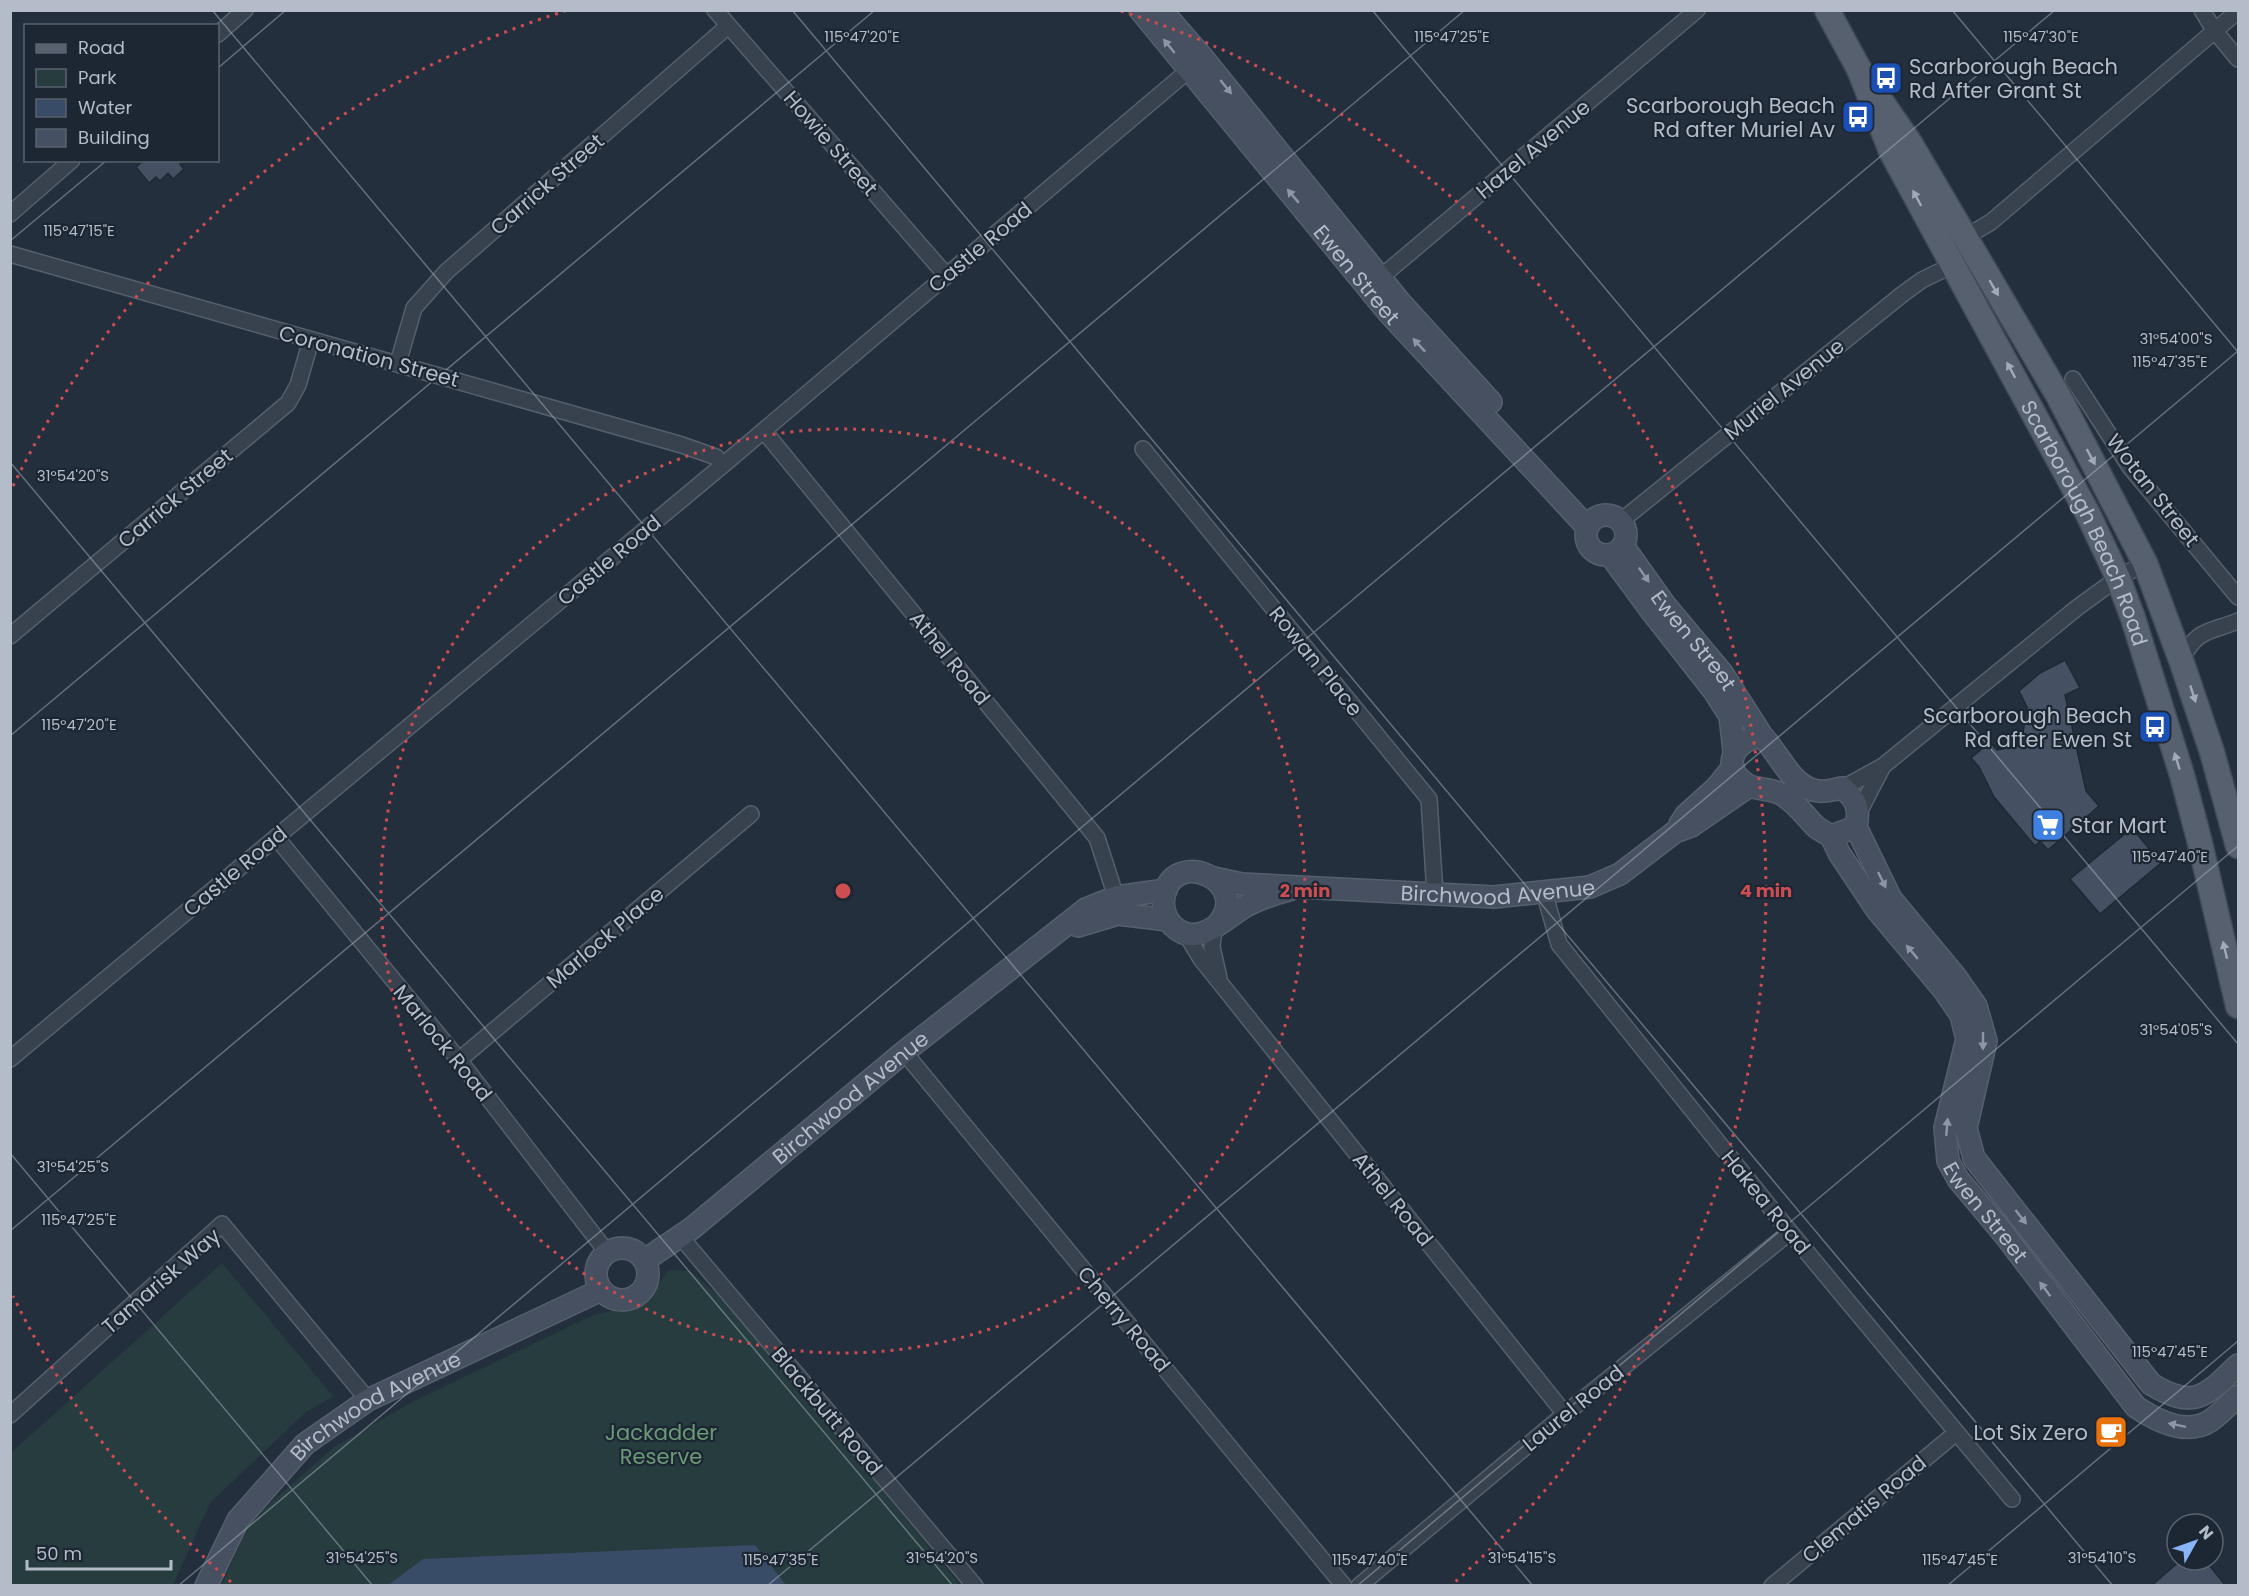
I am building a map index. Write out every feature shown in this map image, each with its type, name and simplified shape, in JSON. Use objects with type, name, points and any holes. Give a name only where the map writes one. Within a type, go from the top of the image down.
[{"type":"main road","name":"Scarborough Beach Road","points":[[1827,10],[1859,69],[1892,151],[1954,250],[2059,397],[2145,563],[2212,752],[2238,846]]},
{"type":"main road","name":"Ewen Street","points":[[1152,13],[1374,282],[1591,522]]},
{"type":"main road","name":"Scarborough Beach Road","points":[[1954,250],[2118,578],[2133,618],[2185,785],[2238,1006]]},
{"type":"main road","points":[[1609,514],[1620,521],[1626,533],[1617,550],[1598,554],[1588,545],[1585,533],[1591,522],[1609,514]]},
{"type":"main road","name":"Ewen Street","points":[[1617,550],[1722,673],[1762,736],[1773,747],[1798,783],[1818,791],[1843,788],[1853,797],[1858,820],[1891,899],[1955,976],[1976,1006],[1986,1041],[1966,1128],[1974,1158],[2151,1384],[2181,1399],[2196,1398],[2215,1388],[2238,1365]]},
{"type":"main road","name":"Ewen Street","points":[[1617,550],[1648,608],[1714,691],[1730,716],[1733,759]]},
{"type":"main road","points":[[1749,786],[1740,780],[1733,759],[1744,741],[1762,736]]},
{"type":"main road","name":"Birchwood Avenue","points":[[1676,832],[1686,814],[1716,788],[1733,759]]},
{"type":"main road","name":"Ewen Street","points":[[1749,786],[1781,793],[1800,808],[1816,828],[1831,836],[1839,853],[1877,910],[1943,989],[1961,1015],[1967,1039],[1945,1128],[1948,1161],[1958,1179],[2004,1234],[2136,1407],[2158,1421],[2188,1428],[2209,1422],[2238,1396]]},
{"type":"main road","name":"Birchwood Avenue","points":[[645,1260],[680,1236],[904,1052],[1086,909],[1116,897],[1166,890],[1172,881],[1186,873],[1198,872],[1242,884],[1494,897],[1590,887],[1620,874],[1676,832],[1691,826],[1749,786]]},
{"type":"main road","points":[[1831,836],[1858,820]]},
{"type":"main road","points":[[1214,878],[1222,886],[1227,903],[1224,915],[1216,926]]},
{"type":"main road","name":"Birchwood Avenue","points":[[1186,934],[1196,935],[1216,926],[1245,906],[1267,896],[1303,887]]},
{"type":"main road","points":[[1166,890],[1163,904],[1168,920],[1186,934]]},
{"type":"main road","name":"Birchwood Avenue","points":[[1055,934],[1118,914],[1168,920]]},
{"type":"main road","points":[[620,1247],[632,1249],[645,1260],[649,1273],[645,1287],[634,1298],[620,1301],[610,1298],[601,1290],[595,1277],[596,1266],[606,1251],[620,1247]]},
{"type":"main road","name":"Birchwood Avenue","points":[[206,1586],[238,1521],[305,1444],[368,1400],[601,1290]]},
{"type":"main road","points":[[2104,1367],[2124,1350]]},
{"type":"street","points":[[219,33],[245,10]]},
{"type":"street","name":"Howie Street","points":[[715,10],[946,275]]},
{"type":"street","name":"Hazel Avenue","points":[[1374,282],[1697,10]]},
{"type":"street","points":[[2202,10],[2214,30],[2238,59]]},
{"type":"street","name":"Muriel Avenue","points":[[1620,521],[1922,280],[1954,250],[1991,222],[2238,10]]},
{"type":"street","name":"Carrick Street","points":[[398,363],[414,308],[446,272],[728,26]]},
{"type":"street","name":"Castle Road","points":[[10,1059],[723,465],[1196,64]]},
{"type":"street","points":[[10,214],[70,162]]},
{"type":"street","name":"Coronation Street","points":[[10,254],[682,445],[716,457],[723,465]]},
{"type":"street","name":"Carrick Street","points":[[10,636],[288,403],[298,386],[311,340]]},
{"type":"street","name":"Wotan Street","points":[[2073,379],[2130,467],[2238,597]]},
{"type":"street","name":"Athel Road","points":[[764,430],[1097,838],[1116,897]]},
{"type":"street","name":"Rowan Place","points":[[1143,449],[1429,799],[1435,894]]},
{"type":"street","points":[[1843,788],[1883,766],[2118,578],[2145,563]]},
{"type":"street","points":[[2181,660],[2192,640],[2238,621]]},
{"type":"street","points":[[1858,820],[1883,766]]},
{"type":"street","name":"Marlock Place","points":[[459,1060],[751,814]]},
{"type":"street","name":"Marlock Road","points":[[276,837],[459,1060],[606,1251]]},
{"type":"street","name":"Hakea Road","points":[[1544,892],[1559,944],[1790,1232],[2012,1499]]},
{"type":"street","name":"Athel Road","points":[[1216,926],[1212,947],[1221,984]]},
{"type":"street","name":"Athel Road","points":[[1186,934],[1201,959],[1565,1414]]},
{"type":"street","name":"Cherry Road","points":[[904,1052],[1344,1586]]},
{"type":"street","name":"Tamarisk Way","points":[[10,1415],[222,1224],[368,1400]]},
{"type":"street","name":"Laurel Road","points":[[1359,1586],[1565,1414],[1790,1232]]},
{"type":"street","name":"Blackbutt Road","points":[[680,1236],[975,1586]]},
{"type":"street","name":"Clematis Road","points":[[1772,1586],[1956,1433]]},
{"type":"green space","points":[[222,1263],[333,1396],[305,1413],[210,1503],[173,1585],[11,1585],[11,1453]]},
{"type":"green space","name":"Jackadder Reserve","points":[[669,1270],[690,1271],[739,1314],[960,1585],[221,1586],[251,1520],[334,1447],[414,1401],[596,1314],[643,1304]]},
{"type":"water","points":[[755,1545],[786,1585],[388,1585],[423,1559]]},
{"type":"building","points":[[142,162],[182,162],[180,164],[184,169],[173,179],[168,173],[160,181],[156,177],[149,183],[136,167]]},
{"type":"building","points":[[2065,660],[2080,688],[2065,695],[2086,791],[2099,806],[2048,850],[2040,841],[2035,846],[1994,797],[1979,767],[1971,758],[1990,742],[1997,750],[2021,745],[2027,707],[2019,691],[2040,673]]},
{"type":"building","points":[[2132,828],[2161,863],[2100,914],[2070,879]]},
{"type":"building","points":[[2167,1572],[2215,1572],[2226,1586],[2151,1586]]},
{"type":"place","name":"Scarborough Beach Rd After Grant St","points":[[1886,78]]},
{"type":"place","name":"Scarborough Beach Rd after Muriel Av","points":[[1858,117]]},
{"type":"place","name":"Scarborough Beach Rd after Ewen St","points":[[2155,727]]},
{"type":"place","name":"Star Mart","points":[[2048,825]]},
{"type":"place","name":"Lot Six Zero","points":[[2111,1432]]}]
